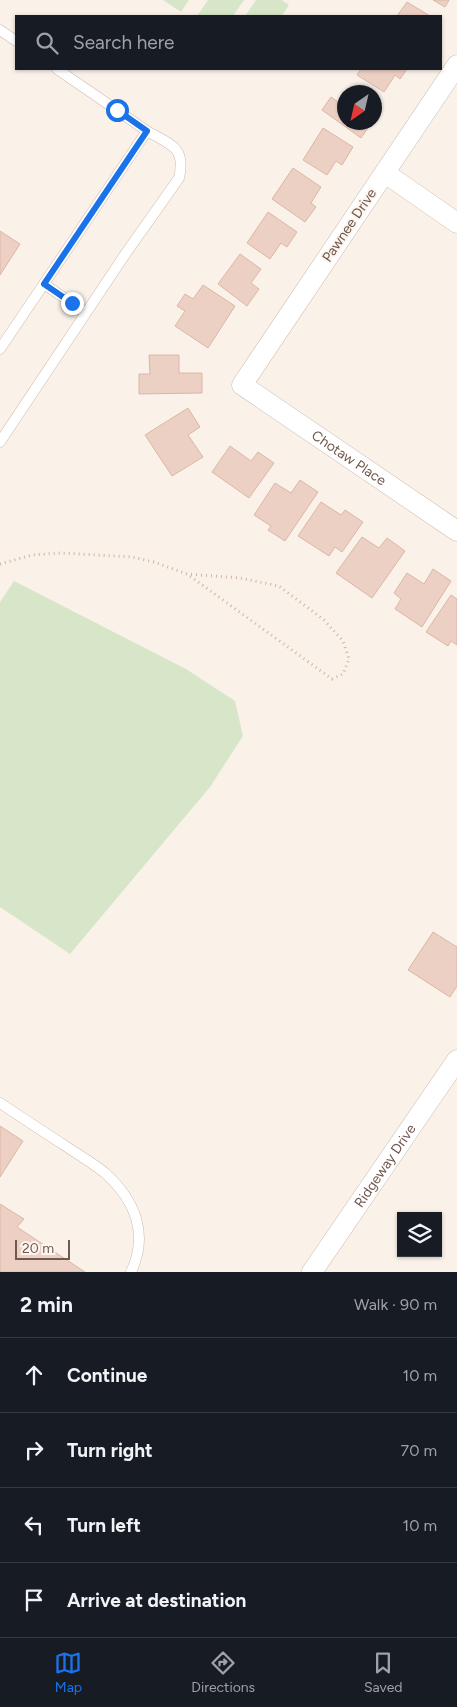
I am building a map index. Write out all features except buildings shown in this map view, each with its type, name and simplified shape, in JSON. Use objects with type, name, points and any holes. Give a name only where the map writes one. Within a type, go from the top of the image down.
[{"type":"street","name":"Pawnee Drive","points":[[242,385],[457,66]]},
{"type":"street","points":[[385,173],[457,223]]},
{"type":"street","name":"Chotaw Place","points":[[242,385],[457,531]]},
{"type":"street","name":"Ridgeway Drive","points":[[312,1272],[457,1060]]},
{"type":"lane","points":[[0,30],[15,40]]},
{"type":"lane","points":[[0,442],[124,256],[179,178],[182,164],[181,154],[174,146],[147,131],[58,70]]},
{"type":"lane","points":[[0,349],[147,131]]},
{"type":"lane","points":[[44,284],[86,313]]},
{"type":"lane","points":[[0,1102],[104,1173],[127,1197],[139,1222],[139,1242],[131,1272]]},
{"type":"path","points":[[0,564],[32,555],[61,553],[132,557],[154,562],[187,574],[240,578],[279,586],[324,620],[343,641],[349,659],[343,674],[332,679],[187,574]]},
{"type":"green space","points":[[163,0],[189,0],[181,12]]},
{"type":"green space","points":[[208,0],[244,0],[234,15],[198,15]]},
{"type":"green space","points":[[256,0],[282,0],[289,5],[283,15],[246,15]]},
{"type":"green space","points":[[14,581],[186,669],[235,701],[243,736],[210,787],[70,954],[0,907],[0,602]]},
{"type":"route","points":[[72,303],[44,284],[147,131],[117,110]]}]
